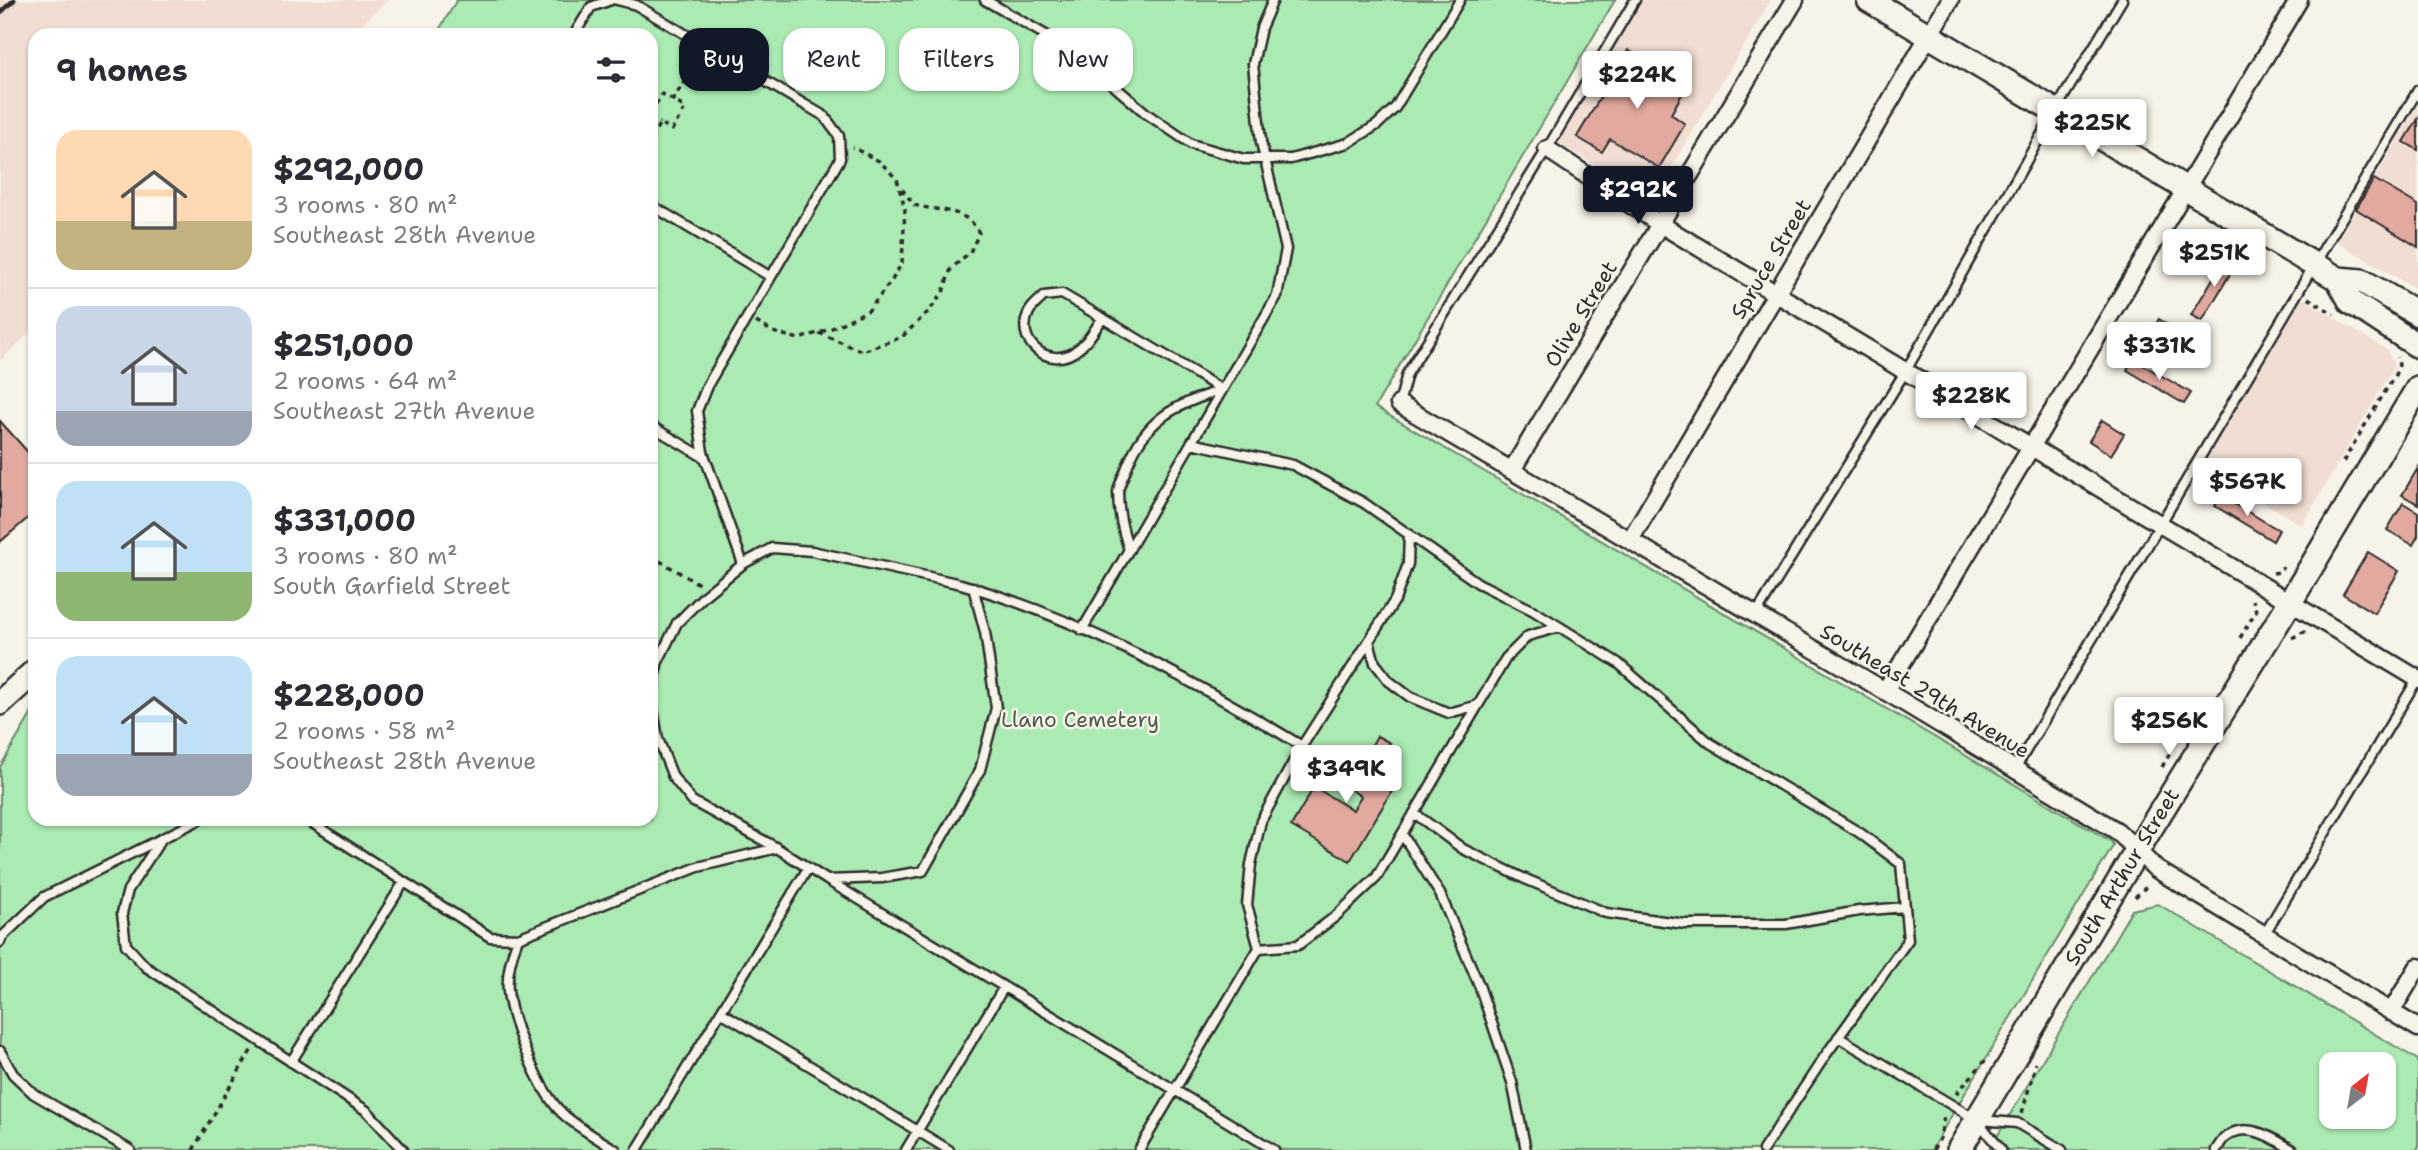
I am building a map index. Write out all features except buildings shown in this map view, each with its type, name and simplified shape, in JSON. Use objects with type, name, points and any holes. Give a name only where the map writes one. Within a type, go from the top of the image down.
[{"type":"main road","points":[[1869,0],[2313,265],[2338,279],[2362,281],[2418,314]]},
{"type":"main road","points":[[2338,279],[2350,302],[2418,346]]},
{"type":"main road","name":"South Arthur Street","points":[[1959,1150],[2418,388]]},
{"type":"main road","points":[[0,703],[28,677]]},
{"type":"street","name":"Olive Street","points":[[1512,470],[1795,0]]},
{"type":"street","name":"Spruce Street","points":[[1630,540],[1950,0]]},
{"type":"street","points":[[1885,691],[2299,0]]},
{"type":"street","points":[[1547,149],[1660,224],[2418,679]]},
{"type":"street","name":"Southeast 29th Avenue","points":[[1399,404],[2117,831],[2156,869],[2418,1028]]},
{"type":"street","points":[[2391,1012],[2418,967]]},
{"type":"lane","points":[[578,28],[591,7],[611,0]]},
{"type":"lane","points":[[617,0],[636,5],[679,31]]},
{"type":"lane","points":[[985,0],[1049,37],[1106,79],[1147,114],[1191,144],[1244,159],[1291,159],[1348,143],[1377,125],[1395,108],[1460,0]]},
{"type":"lane","points":[[1082,630],[1277,296],[1286,249],[1261,142],[1253,64],[1261,28],[1273,0]]},
{"type":"lane","points":[[1399,404],[1407,374],[1547,149],[1635,0]]},
{"type":"lane","points":[[1756,614],[1905,372],[2122,0]]},
{"type":"lane","points":[[743,564],[705,458],[697,411],[707,386],[840,159],[839,136],[824,116],[769,84]]},
{"type":"lane","points":[[2015,769],[2418,90]]},
{"type":"lane","points":[[658,209],[771,277]]},
{"type":"lane","points":[[1103,318],[1084,345],[1071,354],[1052,359],[1036,351],[1026,333],[1028,313],[1044,296],[1062,294],[1103,318],[1222,390]]},
{"type":"lane","points":[[1129,550],[1119,517],[1118,489],[1133,449],[1148,428],[1184,402],[1222,390]]},
{"type":"lane","points":[[658,430],[705,458]]},
{"type":"lane","points":[[1191,443],[1293,465],[1364,503],[1478,583],[1560,627],[1618,663],[1710,743],[1860,833],[1901,864],[1908,940],[1838,1037],[1763,1150]]},
{"type":"lane","points":[[1139,1150],[1259,948],[1247,905],[1251,864],[1261,821],[1302,746],[1395,600],[1408,564],[1409,534]]},
{"type":"lane","points":[[658,662],[677,623],[743,564],[772,548],[812,551],[973,587],[1010,598],[1212,692],[1302,746]]},
{"type":"lane","points":[[827,880],[882,878],[923,871],[981,770],[996,708],[985,632],[973,587]]},
{"type":"lane","points":[[1259,948],[1298,945],[1336,916],[1376,878],[1506,658],[1528,635],[1560,627]]},
{"type":"lane","points":[[1369,641],[1375,663],[1389,681],[1410,697],[1449,713],[1478,705]]},
{"type":"lane","points":[[2264,935],[2418,679]]},
{"type":"lane","points":[[658,739],[673,776],[692,801],[776,848],[1274,1150]]},
{"type":"lane","points":[[1414,813],[1462,849],[1606,913],[1685,924],[1786,924],[1859,911],[1905,907]]},
{"type":"lane","points":[[0,942],[44,897],[187,826]]},
{"type":"lane","points":[[317,826],[490,937],[518,938],[698,867],[776,848]]},
{"type":"lane","points":[[1402,834],[1440,894],[1479,985],[1512,1082],[1526,1150]]},
{"type":"lane","points":[[162,838],[128,890],[122,913],[126,946],[146,967],[367,1111],[403,1150]]},
{"type":"lane","points":[[637,1150],[808,868]]},
{"type":"lane","points":[[291,1062],[404,882]]},
{"type":"lane","points":[[518,938],[511,959],[508,990],[518,1032],[537,1076],[562,1113],[616,1150]]},
{"type":"lane","points":[[906,1150],[1004,987]]},
{"type":"lane","points":[[721,1012],[949,1150]]},
{"type":"lane","points":[[1838,1037],[1977,1120],[2001,1150]]},
{"type":"lane","points":[[0,1051],[13,1074],[34,1094],[130,1150]]},
{"type":"lane","points":[[1977,1120],[2017,1124],[2062,1150]]},
{"type":"lane","points":[[2216,1150],[2227,1136],[2249,1129],[2274,1138],[2293,1150]]},
{"type":"path","points":[[673,100],[679,90]]},
{"type":"path","points":[[658,102],[662,94],[685,108],[672,130],[660,123],[658,126]]},
{"type":"path","points":[[748,317],[773,332],[799,340],[819,333],[869,310],[902,263],[905,209],[897,179],[879,162],[857,148],[840,146]]},
{"type":"path","points":[[819,333],[862,351],[902,337],[930,310],[943,292],[951,269],[970,252],[979,233],[973,221],[958,213],[914,205],[898,183]]},
{"type":"path","points":[[2298,292],[2344,320]]},
{"type":"path","points":[[2343,462],[2395,375],[2399,365],[2397,355]]},
{"type":"path","points":[[658,560],[710,591]]},
{"type":"path","points":[[2271,573],[2279,572],[2283,567]]},
{"type":"path","points":[[2240,638],[2256,611],[2253,600],[2247,596]]},
{"type":"path","points":[[2286,645],[2291,638],[2303,632],[2311,634]]},
{"type":"path","points":[[2135,897],[2146,887]]},
{"type":"path","points":[[193,1150],[258,1040]]},
{"type":"path","points":[[2022,1114],[2034,1067],[2041,1055]]},
{"type":"path","points":[[1933,1150],[1940,1138],[1944,1115]]},
{"type":"shaded area","points":[[0,0],[388,0],[358,28],[28,28],[28,335],[0,361]]},
{"type":"shaded area","points":[[1642,0],[1771,0],[1655,194],[1647,196],[1558,143]]},
{"type":"shaded area","points":[[2418,106],[2418,290],[2337,242]]},
{"type":"shaded area","points":[[2302,298],[2387,350],[2394,364],[2302,525],[2203,466]]},
{"type":"green space","name":"Llano Cemetery","points":[[457,0],[1615,0],[1375,407],[2112,842],[2113,846],[1931,1150],[0,1150],[0,767],[28,720],[28,826],[658,826],[658,28],[440,28]]},
{"type":"green space","points":[[2158,904],[2418,1060],[2418,1150],[1989,1150],[2132,910]]},
{"type":"railway","points":[[0,13],[14,0]]}]
